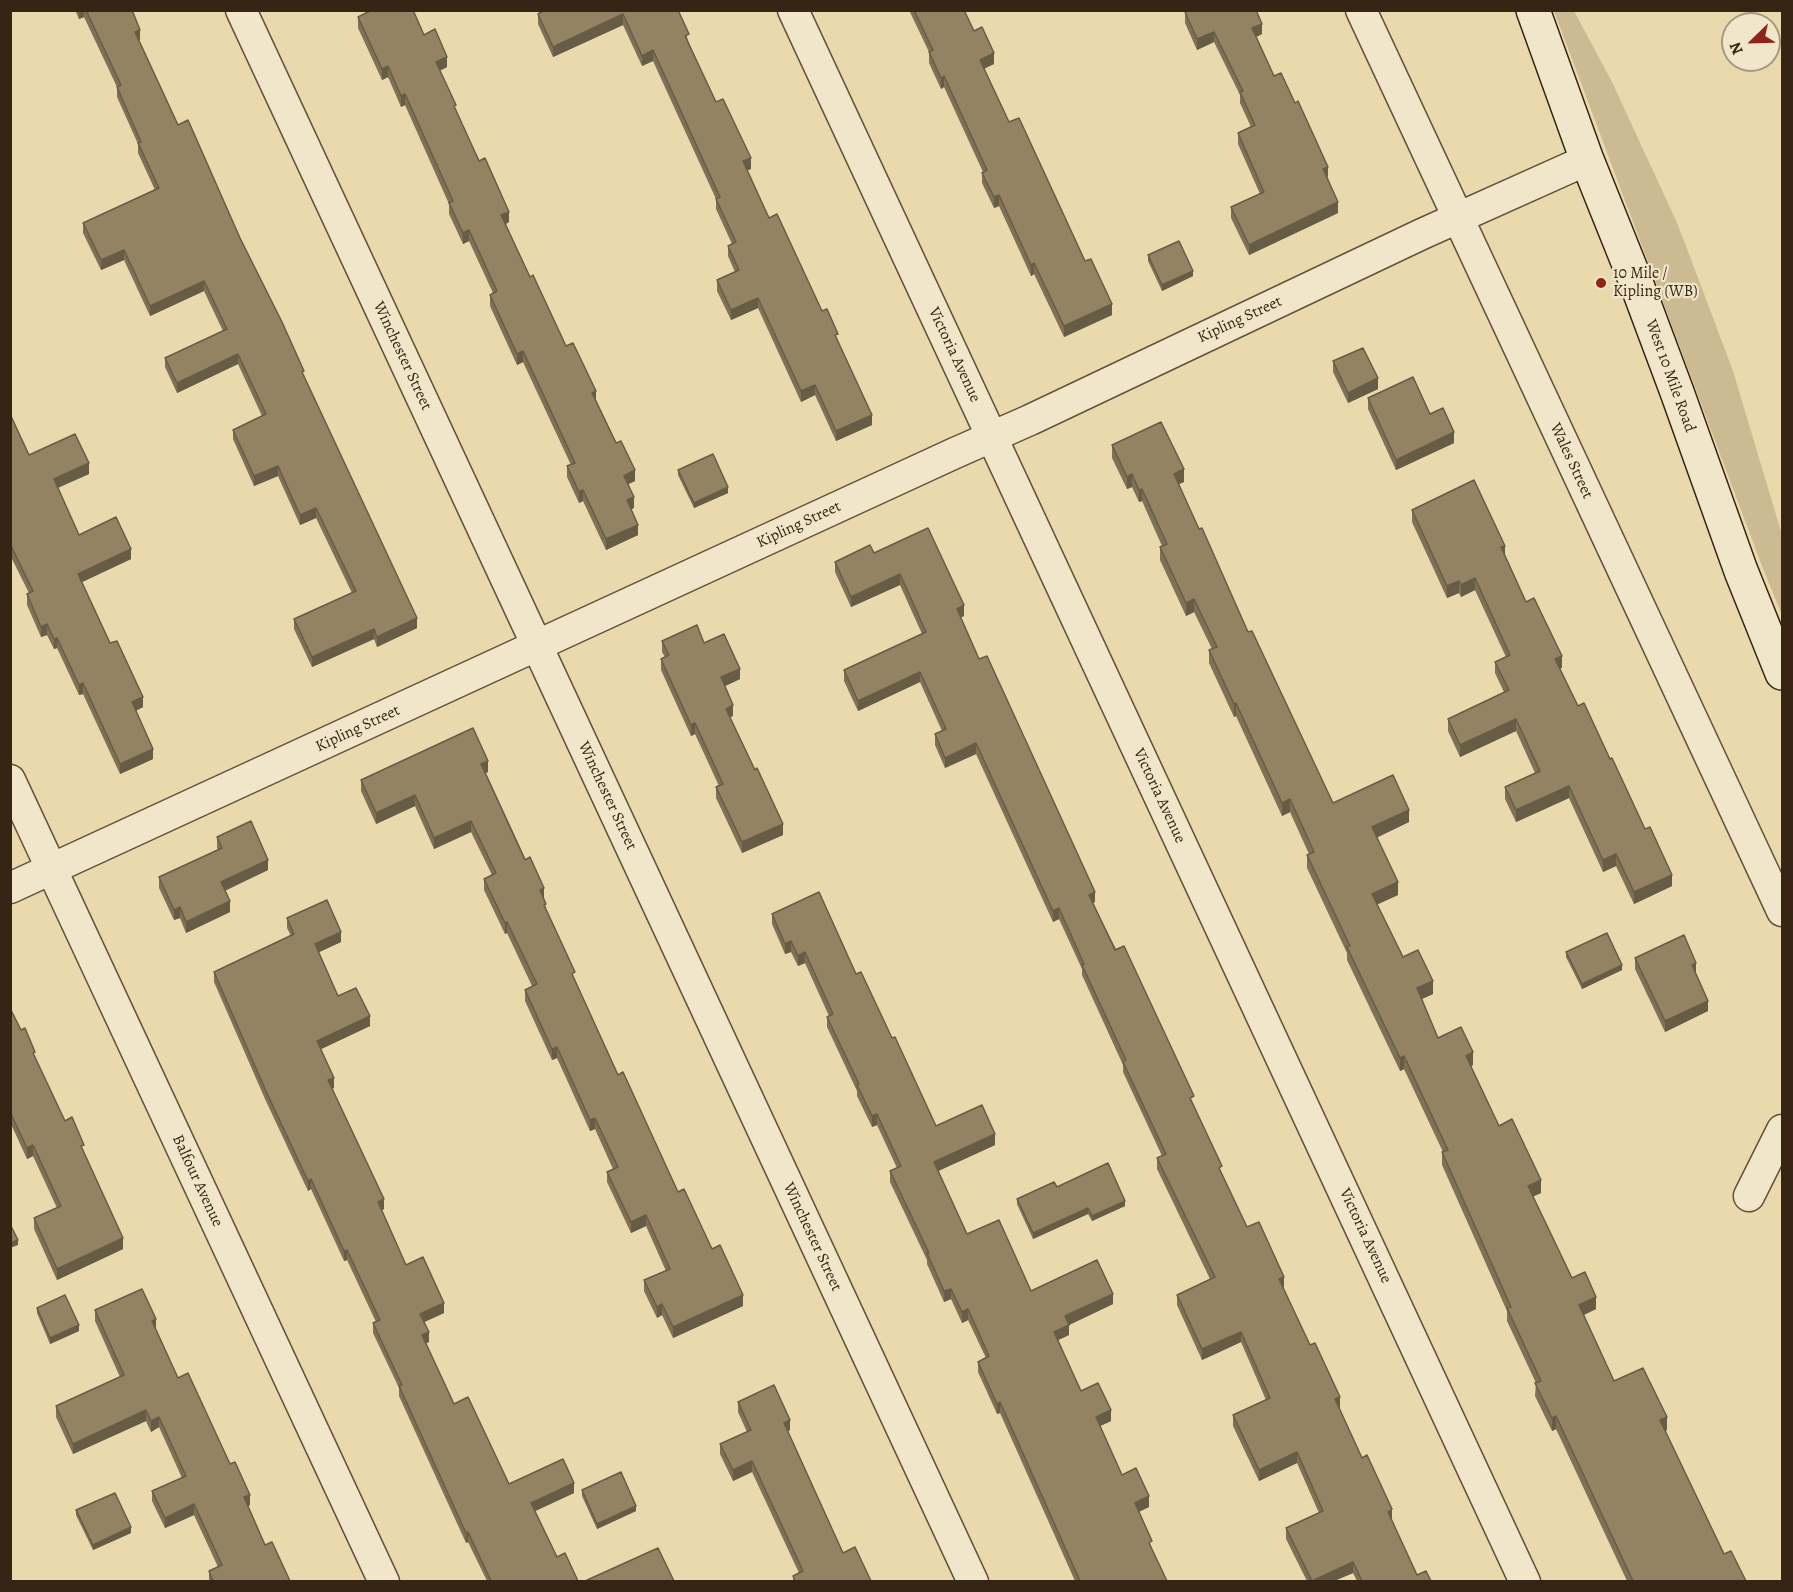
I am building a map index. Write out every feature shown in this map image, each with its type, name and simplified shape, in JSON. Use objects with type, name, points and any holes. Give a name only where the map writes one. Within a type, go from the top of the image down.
[{"type":"main road","name":"West 10 Mile Road","points":[[1533,10],[1587,160],[1634,277],[1741,571],[1782,673]]},
{"type":"street","name":"Winchester Street","points":[[241,10],[973,1581]]},
{"type":"street","name":"Victoria Avenue","points":[[793,10],[1525,1581]]},
{"type":"street","name":"Wales Street","points":[[1360,10],[1782,911]]},
{"type":"street","name":"Kipling Street","points":[[10,888],[1587,160]]},
{"type":"street","name":"Balfour Avenue","points":[[10,780],[384,1581]]},
{"type":"street","points":[[1749,1196],[1782,1130]]},
{"type":"shaded area","points":[[1554,11],[1574,11],[1612,82],[1678,225],[1733,371],[1782,535],[1782,615],[1762,566]]},
{"type":"building","points":[[86,10],[132,10],[140,30],[135,32],[178,125],[188,120],[240,238],[282,322],[304,371],[302,372],[417,618],[377,637],[374,629],[312,657],[294,619],[356,591],[316,508],[300,515],[278,466],[254,476],[233,430],[266,414],[238,354],[177,383],[165,358],[227,329],[204,281],[150,306],[124,250],[101,260],[83,223],[159,188],[138,143],[141,142],[117,87],[121,85]]},
{"type":"building","points":[[372,10],[413,10],[424,35],[435,29],[447,57],[436,62],[479,161],[485,158],[509,212],[501,215],[530,277],[533,275],[566,346],[573,343],[596,391],[592,393],[616,443],[621,441],[635,470],[624,476],[634,497],[627,500],[638,525],[606,539],[583,490],[579,492],[567,466],[575,463],[523,351],[517,354],[490,295],[497,291],[469,230],[463,233],[449,203],[453,201],[405,94],[401,96],[388,66],[382,69],[358,17]]},
{"type":"building","points":[[545,10],[678,10],[689,34],[685,36],[716,102],[723,99],[751,158],[743,161],[769,218],[777,214],[822,311],[827,309],[838,334],[835,335],[872,415],[836,431],[815,385],[801,391],[758,298],[731,310],[717,280],[739,270],[728,246],[736,242],[716,199],[720,197],[653,50],[642,56],[623,14],[553,47],[538,14]]},
{"type":"building","points":[[914,10],[964,10],[974,31],[982,27],[994,53],[980,60],[1009,122],[1019,118],[1085,261],[1091,259],[1112,304],[1064,326],[1034,263],[1031,265],[999,195],[994,197],[982,173],[987,170],[944,76],[941,78],[929,52],[933,50]]},
{"type":"building","points":[[1189,10],[1256,10],[1262,24],[1252,28],[1274,76],[1281,73],[1295,103],[1298,101],[1328,167],[1323,169],[1338,202],[1249,245],[1231,207],[1264,192],[1238,133],[1255,125],[1240,92],[1243,91],[1214,32],[1197,39],[1185,12]]},
{"type":"building","points":[[1179,241],[1193,271],[1162,285],[1148,255]]},
{"type":"building","points":[[1363,348],[1378,378],[1348,393],[1333,361]]},
{"type":"building","points":[[1413,377],[1430,414],[1443,408],[1454,432],[1396,460],[1368,398]]},
{"type":"building","points":[[10,414],[29,455],[75,434],[89,463],[54,479],[79,535],[116,517],[131,549],[78,574],[110,643],[117,641],[143,697],[132,702],[153,749],[120,764],[83,683],[79,685],[57,638],[54,639],[47,624],[41,627],[27,594],[33,591],[10,544]]},
{"type":"building","points":[[1161,422],[1184,469],[1174,474],[1199,529],[1202,528],[1248,632],[1252,631],[1333,803],[1393,775],[1409,810],[1372,827],[1398,882],[1372,894],[1403,957],[1418,950],[1433,981],[1417,988],[1438,1038],[1461,1027],[1473,1052],[1466,1056],[1499,1126],[1512,1119],[1541,1180],[1528,1186],[1572,1278],[1585,1272],[1596,1297],[1579,1305],[1614,1381],[1643,1368],[1667,1417],[1660,1420],[1724,1554],[1731,1551],[1746,1581],[1633,1581],[1556,1416],[1552,1418],[1535,1383],[1541,1381],[1507,1308],[1511,1307],[1442,1152],[1448,1150],[1404,1056],[1400,1058],[1347,947],[1350,946],[1307,855],[1314,852],[1290,799],[1282,803],[1209,650],[1217,647],[1194,599],[1186,603],[1160,547],[1167,544],[1142,489],[1139,490],[1132,474],[1127,477],[1112,445]]},
{"type":"building","points":[[713,454],[728,487],[694,503],[678,470]]},
{"type":"building","points":[[1474,480],[1505,546],[1501,547],[1526,602],[1534,598],[1562,656],[1555,659],[1578,706],[1584,703],[1645,829],[1650,827],[1672,875],[1634,892],[1616,854],[1603,860],[1569,786],[1516,810],[1505,787],[1540,771],[1516,719],[1460,745],[1448,719],[1509,690],[1495,662],[1510,655],[1475,578],[1461,585],[1459,581],[1447,586],[1412,510]]},
{"type":"building","points":[[928,528],[964,605],[957,609],[979,659],[987,656],[1095,892],[1089,895],[1115,950],[1124,946],[1194,1096],[1190,1098],[1247,1227],[1259,1222],[1284,1277],[1279,1279],[1310,1345],[1315,1343],[1340,1397],[1335,1399],[1362,1458],[1367,1455],[1392,1509],[1388,1512],[1417,1575],[1426,1571],[1431,1581],[1362,1581],[1353,1562],[1312,1581],[1286,1528],[1323,1511],[1297,1452],[1259,1470],[1233,1415],[1270,1398],[1241,1332],[1202,1349],[1177,1295],[1215,1277],[1157,1158],[1166,1154],[1123,1062],[1126,1060],[1082,965],[1084,964],[1059,908],[1053,911],[976,743],[945,758],[935,734],[946,729],[920,672],[858,701],[844,670],[926,632],[900,574],[851,597],[835,562],[870,545],[874,553]]},
{"type":"building","points":[[697,625],[704,643],[724,634],[740,669],[721,677],[733,705],[726,709],[783,824],[742,842],[716,787],[723,784],[695,723],[691,725],[661,659],[669,655],[662,641]]},
{"type":"building","points":[[473,728],[488,761],[481,764],[525,860],[530,857],[544,888],[540,890],[546,904],[544,905],[575,972],[572,974],[618,1075],[623,1072],[678,1192],[684,1189],[712,1249],[720,1245],[743,1295],[673,1327],[662,1304],[657,1307],[644,1280],[670,1269],[646,1215],[631,1222],[607,1172],[618,1167],[595,1118],[590,1120],[557,1047],[552,1049],[525,990],[537,984],[484,879],[496,873],[471,821],[434,838],[415,795],[376,813],[361,780]]},
{"type":"building","points":[[251,821],[268,860],[221,882],[230,901],[186,922],[180,907],[174,910],[159,877],[222,848],[217,837]]},
{"type":"building","points":[[819,892],[856,974],[861,972],[892,1038],[895,1037],[936,1126],[982,1105],[995,1134],[934,1162],[967,1234],[999,1220],[1031,1291],[1097,1260],[1113,1294],[1065,1316],[1069,1325],[1054,1332],[1081,1391],[1098,1383],[1111,1410],[1096,1417],[1122,1475],[1136,1468],[1149,1496],[1135,1503],[1152,1541],[1149,1543],[1167,1581],[1080,1581],[1000,1402],[997,1404],[978,1362],[989,1356],[968,1309],[962,1312],[951,1289],[944,1291],[927,1253],[929,1253],[890,1171],[901,1166],[877,1114],[872,1116],[857,1085],[859,1084],[827,1017],[833,1014],[805,952],[798,956],[791,941],[785,944],[772,914]]},
{"type":"building","points":[[327,900],[341,932],[315,944],[338,996],[356,988],[370,1016],[317,1041],[334,1078],[328,1080],[384,1199],[378,1202],[406,1265],[423,1257],[444,1303],[420,1314],[429,1332],[422,1335],[454,1404],[468,1397],[509,1484],[563,1459],[574,1483],[531,1503],[557,1557],[565,1553],[578,1581],[491,1581],[468,1532],[466,1533],[399,1386],[402,1385],[373,1323],[380,1320],[347,1250],[344,1251],[311,1179],[308,1181],[214,972],[294,934],[287,918]]},
{"type":"building","points":[[1607,933],[1622,965],[1582,984],[1566,952]]},
{"type":"building","points":[[1684,935],[1696,963],[1692,965],[1708,1001],[1665,1021],[1635,958]]},
{"type":"building","points":[[10,1008],[21,1030],[25,1028],[35,1052],[33,1053],[65,1121],[72,1117],[84,1145],[81,1146],[123,1238],[57,1269],[34,1218],[61,1206],[33,1145],[27,1148],[10,1112]]},
{"type":"building","points":[[1108,1163],[1125,1201],[1092,1216],[1088,1208],[1033,1233],[1017,1199],[1054,1182],[1057,1187]]},
{"type":"building","points":[[10,1224],[18,1240],[10,1243]]},
{"type":"building","points":[[142,1289],[156,1319],[152,1321],[178,1378],[188,1373],[230,1464],[235,1462],[250,1495],[244,1497],[265,1545],[272,1542],[290,1581],[213,1581],[209,1571],[222,1565],[194,1504],[165,1518],[152,1491],[186,1476],[159,1417],[151,1421],[146,1410],[73,1444],[56,1406],[124,1375],[95,1310]]},
{"type":"building","points":[[65,1295],[79,1325],[50,1338],[37,1308]]},
{"type":"building","points":[[774,1385],[790,1420],[784,1423],[843,1553],[855,1547],[871,1581],[795,1581],[793,1576],[803,1571],[752,1461],[733,1470],[720,1444],[751,1430],[738,1402]]},
{"type":"building","points":[[621,1472],[636,1506],[597,1524],[582,1490]]},
{"type":"building","points":[[115,1493],[131,1527],[93,1545],[76,1510]]},
{"type":"building","points":[[658,1548],[674,1581],[585,1581]]},
{"type":"place","name":"10 Mile / Kipling (WB)","points":[[1601,283]]}]
